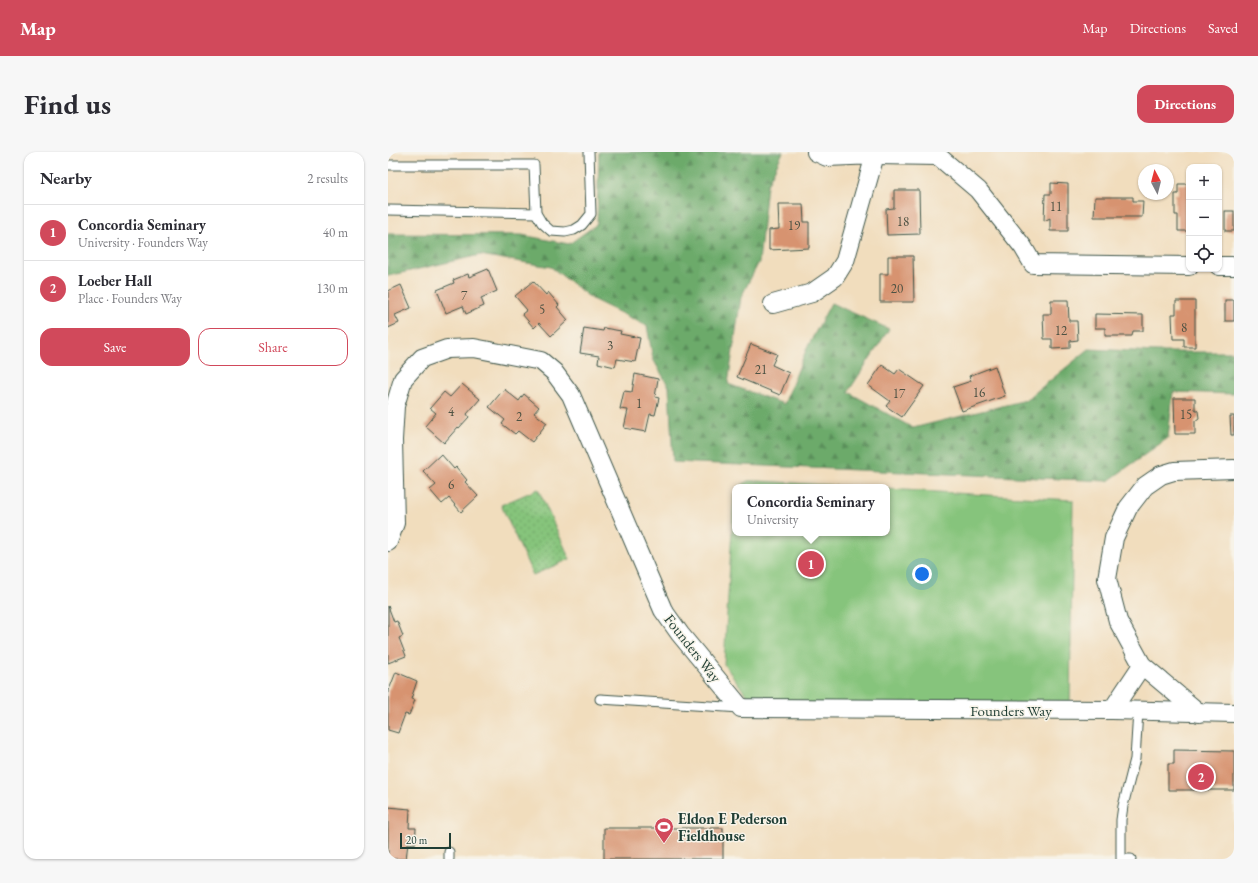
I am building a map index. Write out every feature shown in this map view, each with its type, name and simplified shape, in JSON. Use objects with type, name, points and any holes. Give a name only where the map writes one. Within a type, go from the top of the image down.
[{"type":"street","points":[[816,152],[827,157],[942,154],[978,190],[1023,247],[1033,264],[1186,266]]},
{"type":"street","points":[[773,304],[812,293],[834,277],[845,261],[875,155]]},
{"type":"street","points":[[1222,266],[1234,266]]},
{"type":"street","name":"Founders Way","points":[[388,542],[395,523],[391,440],[395,406],[396,377],[422,358],[447,349],[474,348],[540,361],[554,372],[570,395],[663,610],[680,634],[741,708],[1112,710],[1234,713]]},
{"type":"street","points":[[1199,713],[1142,665],[1118,621],[1107,579],[1114,538],[1128,508],[1145,486],[1161,475],[1174,471],[1234,469]]},
{"type":"street","points":[[1112,710],[1142,665]]},
{"type":"lane","points":[[388,165],[534,165],[536,213],[542,223],[550,231],[565,232],[582,225],[591,214],[589,152]]},
{"type":"lane","points":[[388,210],[536,213]]},
{"type":"lane","points":[[600,700],[741,708]]},
{"type":"lane","points":[[1131,859],[1121,859],[1121,820],[1135,759],[1138,711]]},
{"type":"green space","points":[[599,152],[783,152],[767,185],[759,262],[741,297],[728,384],[784,404],[807,348],[831,303],[889,329],[848,392],[913,428],[1026,400],[1089,349],[1158,352],[1234,352],[1234,394],[1173,392],[1168,438],[1108,481],[673,462],[669,387],[653,359],[647,326],[592,299],[551,267],[480,255],[388,276],[388,234],[522,235],[569,244],[597,224]]},
{"type":"green space","points":[[748,481],[757,481],[808,484],[744,484]]},
{"type":"green space","points":[[538,489],[570,559],[533,575],[501,505]]},
{"type":"green space","points":[[890,489],[1073,500],[1070,706],[753,704],[724,664],[732,528],[732,536],[890,536]]},
{"type":"building","points":[[1051,183],[1068,184],[1068,231],[1050,231],[1050,218],[1044,221],[1045,194],[1051,194]]},
{"type":"building","points":[[1178,184],[1186,184],[1186,231],[1178,231],[1178,215],[1175,215],[1175,194],[1178,194]]},
{"type":"building","points":[[894,190],[919,190],[920,234],[887,235],[886,209],[894,208]]},
{"type":"building","points":[[1095,197],[1133,197],[1133,201],[1143,201],[1142,217],[1094,217]]},
{"type":"building","points":[[778,204],[803,204],[804,222],[809,222],[809,248],[769,250],[769,230],[779,229]]},
{"type":"building","points":[[1225,211],[1234,211],[1234,231],[1225,231]]},
{"type":"building","points":[[888,256],[913,256],[914,302],[880,302],[880,274],[888,274]]},
{"type":"building","points":[[488,269],[497,291],[481,298],[484,306],[466,314],[463,306],[446,313],[437,290],[454,283],[453,280],[468,274],[469,277]]},
{"type":"building","points":[[533,281],[546,295],[548,292],[559,305],[557,307],[568,320],[551,336],[539,323],[534,328],[522,314],[527,310],[515,296]]},
{"type":"building","points":[[401,285],[411,308],[395,315],[399,323],[388,328],[388,291]]},
{"type":"building","points":[[1051,300],[1068,300],[1069,321],[1077,321],[1078,340],[1070,341],[1070,348],[1052,349],[1052,339],[1044,339],[1043,314],[1051,314]]},
{"type":"building","points":[[1225,300],[1234,300],[1234,321],[1225,321]]},
{"type":"building","points":[[1176,301],[1195,301],[1195,347],[1184,347],[1184,339],[1173,339],[1172,314],[1176,314]]},
{"type":"building","points":[[1095,314],[1143,315],[1143,331],[1133,331],[1132,336],[1105,336],[1105,328],[1095,328]]},
{"type":"building","points":[[584,328],[603,331],[604,328],[621,331],[620,334],[640,338],[635,362],[617,359],[615,367],[598,363],[599,356],[580,353]]},
{"type":"building","points":[[751,344],[777,354],[772,365],[789,373],[780,395],[737,377]]},
{"type":"building","points":[[882,365],[895,374],[899,369],[924,386],[902,417],[886,406],[890,401],[868,385]]},
{"type":"building","points":[[995,366],[1005,396],[962,411],[953,387],[971,381],[969,376]]},
{"type":"building","points":[[635,374],[658,379],[655,397],[659,398],[655,415],[650,414],[646,432],[624,428],[628,410],[620,409],[624,391],[632,392]]},
{"type":"building","points":[[462,384],[480,399],[467,414],[469,417],[444,443],[425,426],[436,413],[430,408],[444,392],[450,397]]},
{"type":"building","points":[[504,389],[519,401],[524,394],[539,407],[534,413],[547,423],[532,442],[518,431],[515,434],[502,424],[505,420],[489,407]]},
{"type":"building","points":[[1174,398],[1195,398],[1195,409],[1198,411],[1199,418],[1195,421],[1195,434],[1175,434]]},
{"type":"building","points":[[1230,416],[1234,416],[1234,435],[1231,435]]},
{"type":"building","points":[[441,454],[454,469],[456,467],[467,480],[465,482],[478,496],[461,512],[449,498],[442,504],[430,490],[436,485],[423,471]]},
{"type":"building","points":[[388,606],[394,622],[397,621],[403,636],[399,638],[406,656],[388,663]]},
{"type":"building","points":[[396,672],[417,681],[411,699],[415,700],[409,715],[405,714],[398,733],[388,730],[388,689],[389,690]]},
{"type":"building","points":[[1174,750],[1234,751],[1234,790],[1168,790],[1168,764],[1174,764]]},
{"type":"building","points":[[388,807],[410,809],[409,828],[416,828],[415,844],[408,843],[406,859],[388,859]]},
{"type":"building","name":"Eldon E Pederson Fieldhouse","points":[[604,828],[723,828],[723,859],[604,859]]},
{"type":"place","name":"Concordia Seminary","points":[[811,564]]},
{"type":"place","name":"Loeber Hall","points":[[1201,777]]},
{"type":"place","name":"Eldon E Pederson Fieldhouse","points":[[664,844]]}]
